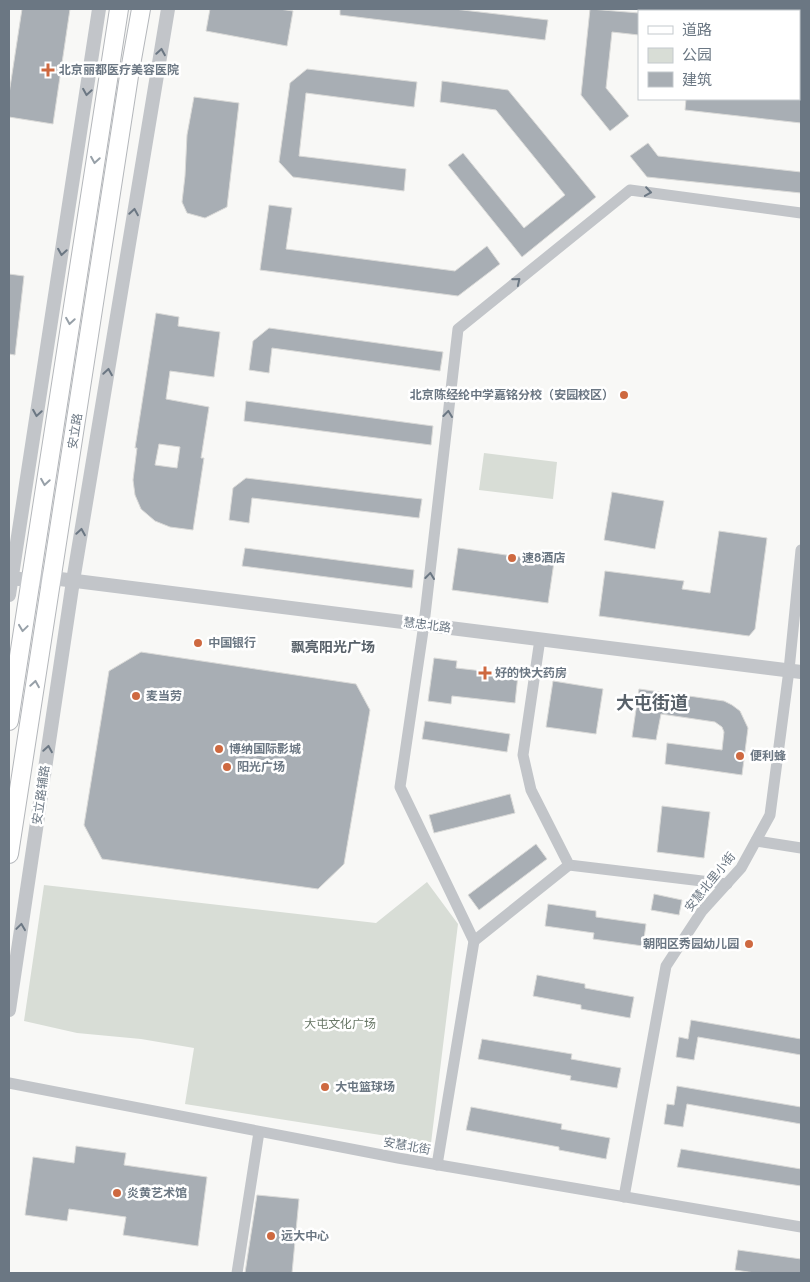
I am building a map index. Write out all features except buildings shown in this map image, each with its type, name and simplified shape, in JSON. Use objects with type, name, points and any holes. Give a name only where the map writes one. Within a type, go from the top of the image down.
[{"type":"main road","name":"安立路","points":[[9,721],[119,9]]},
{"type":"main road","name":"安立路","points":[[9,854],[129,76],[141,9]]},
{"type":"street","points":[[9,595],[11,558],[99,9]]},
{"type":"street","name":"安立路","points":[[73,580],[168,9]]},
{"type":"street","points":[[437,1165],[474,941],[400,787],[424,624],[458,329],[630,190],[801,213]]},
{"type":"street","name":"安慧北里小街","points":[[624,1197],[666,966],[702,911],[741,868],[770,815],[795,671],[801,550]]},
{"type":"street","points":[[11,558],[33,561],[52,578]]},
{"type":"street","name":"慧忠北路","points":[[10,578],[73,580],[795,671]]},
{"type":"street","name":"安立路辅路","points":[[9,1010],[73,580]]},
{"type":"street","points":[[540,639],[523,755],[531,790],[569,865]]},
{"type":"street","points":[[756,841],[801,848]]},
{"type":"street","points":[[474,941],[569,865],[727,884]]},
{"type":"street","name":"安慧北街","points":[[9,1083],[437,1165],[801,1227]]},
{"type":"street","points":[[237,1273],[259,1132]]},
{"type":"green space","points":[[484,453],[557,462],[553,499],[479,490]]},
{"type":"green space","name":"大屯文化广场","points":[[427,882],[458,924],[431,1143],[185,1104],[194,1048],[141,1039],[77,1033],[24,1021],[44,885],[376,923]]},
{"type":"place","name":"北京丽都医疗美容医院","points":[[48,70]]},
{"type":"place","name":"北京陈经纶中学嘉铭分校（安园校区）","points":[[624,395]]},
{"type":"place","name":"速8酒店","points":[[512,558]]},
{"type":"place","name":"中国银行","points":[[198,643]]},
{"type":"place","name":"好的快大药房","points":[[485,673]]},
{"type":"place","name":"麦当劳","points":[[136,696]]},
{"type":"place","name":"博纳国际影城","points":[[219,749]]},
{"type":"place","name":"便利蜂","points":[[740,756]]},
{"type":"place","name":"阳光广场","points":[[227,767]]},
{"type":"place","name":"朝阳区秀园幼儿园","points":[[749,944]]},
{"type":"place","name":"大屯篮球场","points":[[325,1087]]},
{"type":"place","name":"炎黄艺术馆","points":[[117,1193]]},
{"type":"place","name":"远大中心","points":[[271,1236]]},
{"type":"district","name":"飘亮阳光广场","points":[[333,647]]},
{"type":"district","name":"大屯街道","points":[[652,703]]}]
